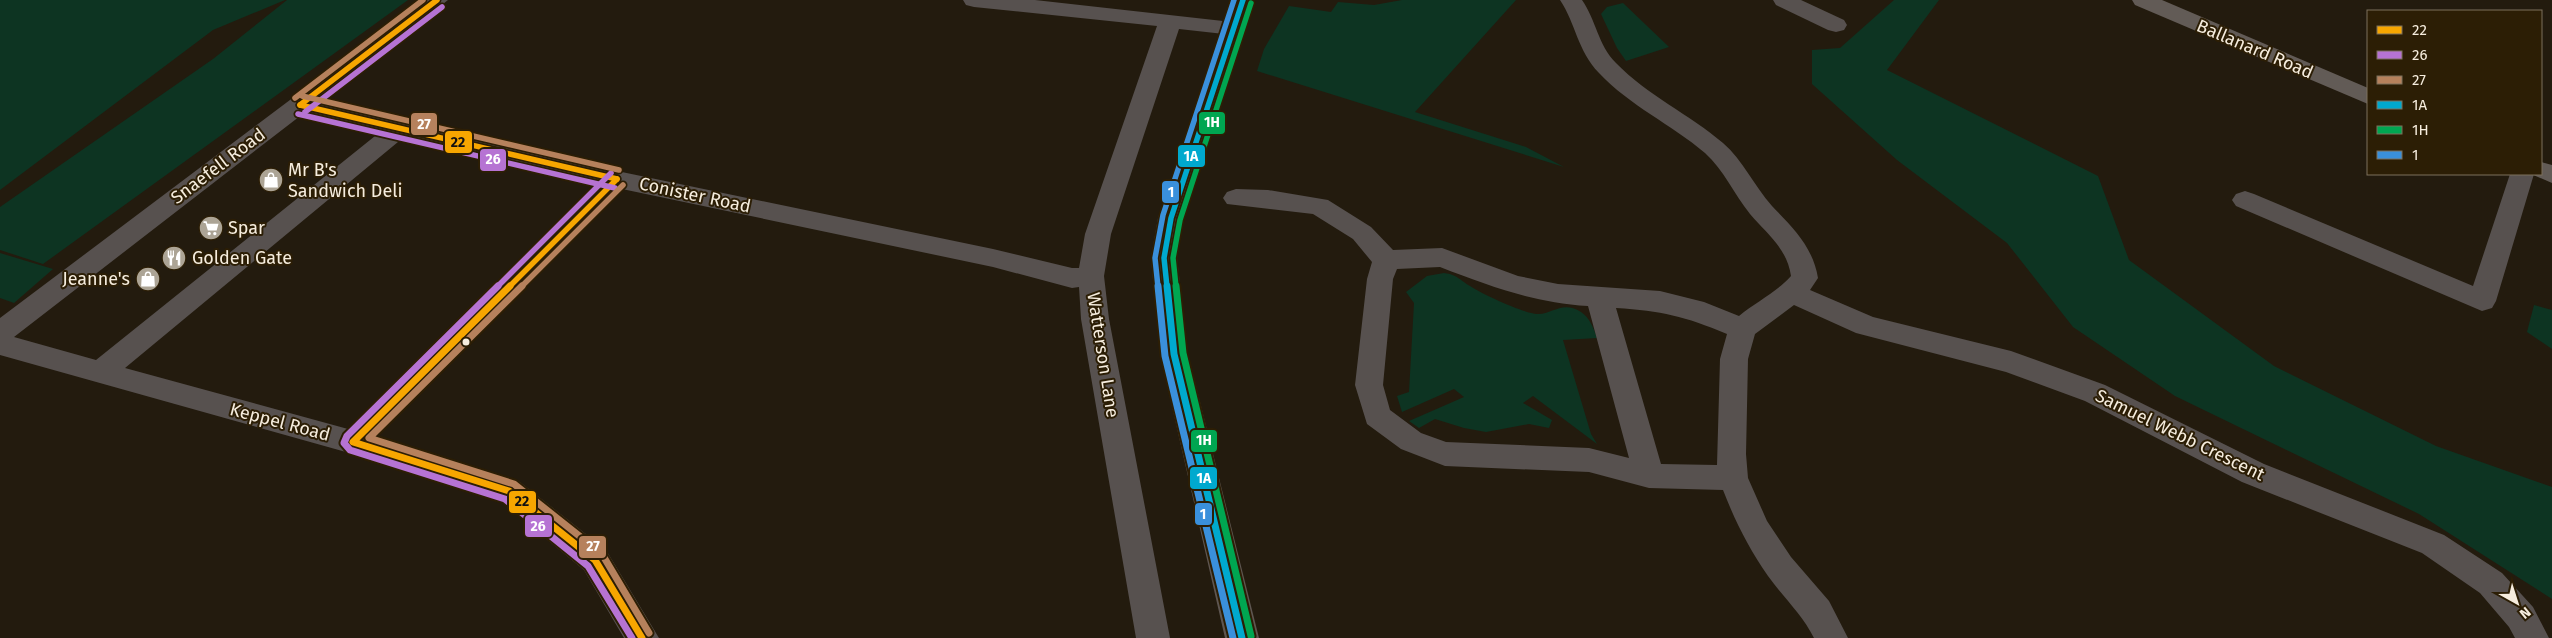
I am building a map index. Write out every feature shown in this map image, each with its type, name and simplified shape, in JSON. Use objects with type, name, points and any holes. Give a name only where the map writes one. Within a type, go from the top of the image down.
[{"type":"highway","points":[[1242,638],[1174,354],[1164,258],[1171,218],[1243,0]]},
{"type":"main road","name":"Ballanard Road","points":[[2143,0],[2367,97]]},
{"type":"street","name":"Snaefell Road","points":[[0,333],[437,0]]},
{"type":"street","points":[[974,0],[1233,28]]},
{"type":"street","points":[[1784,0],[1836,25]]},
{"type":"street","points":[[1577,1],[1583,27],[1604,65],[1640,97],[1716,150],[1731,165],[1759,207],[1800,254],[1805,278],[1792,293],[1766,309],[1742,329],[1734,359],[1730,440],[1733,478],[1754,528],[1780,567],[1817,611],[1831,638]]},
{"type":"street","name":"Watterson Lane","points":[[1153,638],[1095,319],[1091,276],[1098,234],[1170,21]]},
{"type":"street","name":"Conister Road","points":[[300,104],[617,179],[983,256],[1072,278],[1091,276]]},
{"type":"street","points":[[99,373],[400,128]]},
{"type":"street","points":[[2245,200],[2482,301],[2522,175]]},
{"type":"street","points":[[354,442],[617,179]]},
{"type":"street","points":[[1236,198],[1266,209],[1319,206],[1362,233],[1386,260]]},
{"type":"street","points":[[1386,260],[1442,257],[1514,285],[1558,294],[1668,303],[1694,309],[1742,329]]},
{"type":"street","points":[[1386,260],[1380,279],[1369,385],[1377,416],[1411,441],[1445,454],[1589,460],[1649,476],[1733,478]]},
{"type":"street","name":"Samuel Webb Crescent","points":[[1792,293],[1866,326],[2011,362],[2095,392],[2253,473],[2433,544],[2491,583],[2521,617],[2532,638]]},
{"type":"street","points":[[1599,296],[1649,476]]},
{"type":"street","name":"Keppel Road","points":[[0,344],[99,373],[354,442],[509,490],[595,560],[642,638]]},
{"type":"green space","points":[[0,0],[285,0],[213,30],[0,190]]},
{"type":"green space","points":[[287,0],[408,0],[43,264],[0,250],[0,207],[213,59]]},
{"type":"green space","points":[[1402,0],[1516,0],[1415,112],[1526,147],[1564,167],[1257,71],[1264,49],[1289,6],[1331,12],[1338,2],[1374,5]]},
{"type":"green space","points":[[1894,0],[1939,0],[1887,70],[2098,176],[2129,260],[2274,366],[2436,446],[2552,487],[2552,599],[2419,514],[2175,396],[2073,327],[2007,243],[1897,160],[1812,84],[1812,50],[1840,48]]},
{"type":"green space","points":[[1623,3],[1669,47],[1626,61],[1617,48],[1601,14],[1607,7]]},
{"type":"green space","points":[[0,253],[53,269],[14,303],[0,298]]},
{"type":"green space","points":[[1444,273],[1455,276],[1503,303],[1531,313],[1542,314],[1568,307],[1581,312],[1587,317],[1597,338],[1563,340],[1591,434],[1597,444],[1533,396],[1523,403],[1552,420],[1549,428],[1529,424],[1486,432],[1464,428],[1435,419],[1419,428],[1409,421],[1464,397],[1454,389],[1402,412],[1397,396],[1409,392],[1414,303],[1406,292],[1427,276]]},
{"type":"green space","points":[[2534,305],[2552,310],[2552,349],[2527,332]]},
{"type":"transit line","name":"27","points":[[295,98],[423,0]]},
{"type":"transit line","name":"22","points":[[300,105],[437,0]]},
{"type":"transit line","name":"1","points":[[1233,638],[1165,356],[1155,258],[1163,215],[1234,0]]},
{"type":"transit line","name":"1A","points":[[1242,638],[1174,354],[1164,258],[1171,218],[1243,0]]},
{"type":"transit line","name":"1H","points":[[1251,3],[1180,220],[1173,258],[1183,353],[1251,636]]},
{"type":"transit line","name":"26","points":[[305,112],[442,7]]},
{"type":"transit line","name":"27","points":[[302,96],[619,170]]},
{"type":"transit line","name":"22","points":[[300,105],[617,179]]},
{"type":"transit line","name":"26","points":[[298,114],[615,188]]},
{"type":"transit line","name":"26","points":[[611,173],[347,436],[344,443],[350,450],[505,499],[588,566],[632,638]]},
{"type":"transit line","name":"22","points":[[617,179],[353,442],[509,491],[595,560],[642,638]]},
{"type":"transit line","name":"27","points":[[623,185],[369,438],[514,484],[602,554],[649,633]]},
{"type":"place","name":"Mr B's Sandwich Deli","points":[[271,180]]},
{"type":"place","name":"Spar","points":[[211,228]]},
{"type":"place","name":"Golden Gate","points":[[174,258]]},
{"type":"place","name":"Jeanne's","points":[[148,279]]}]
